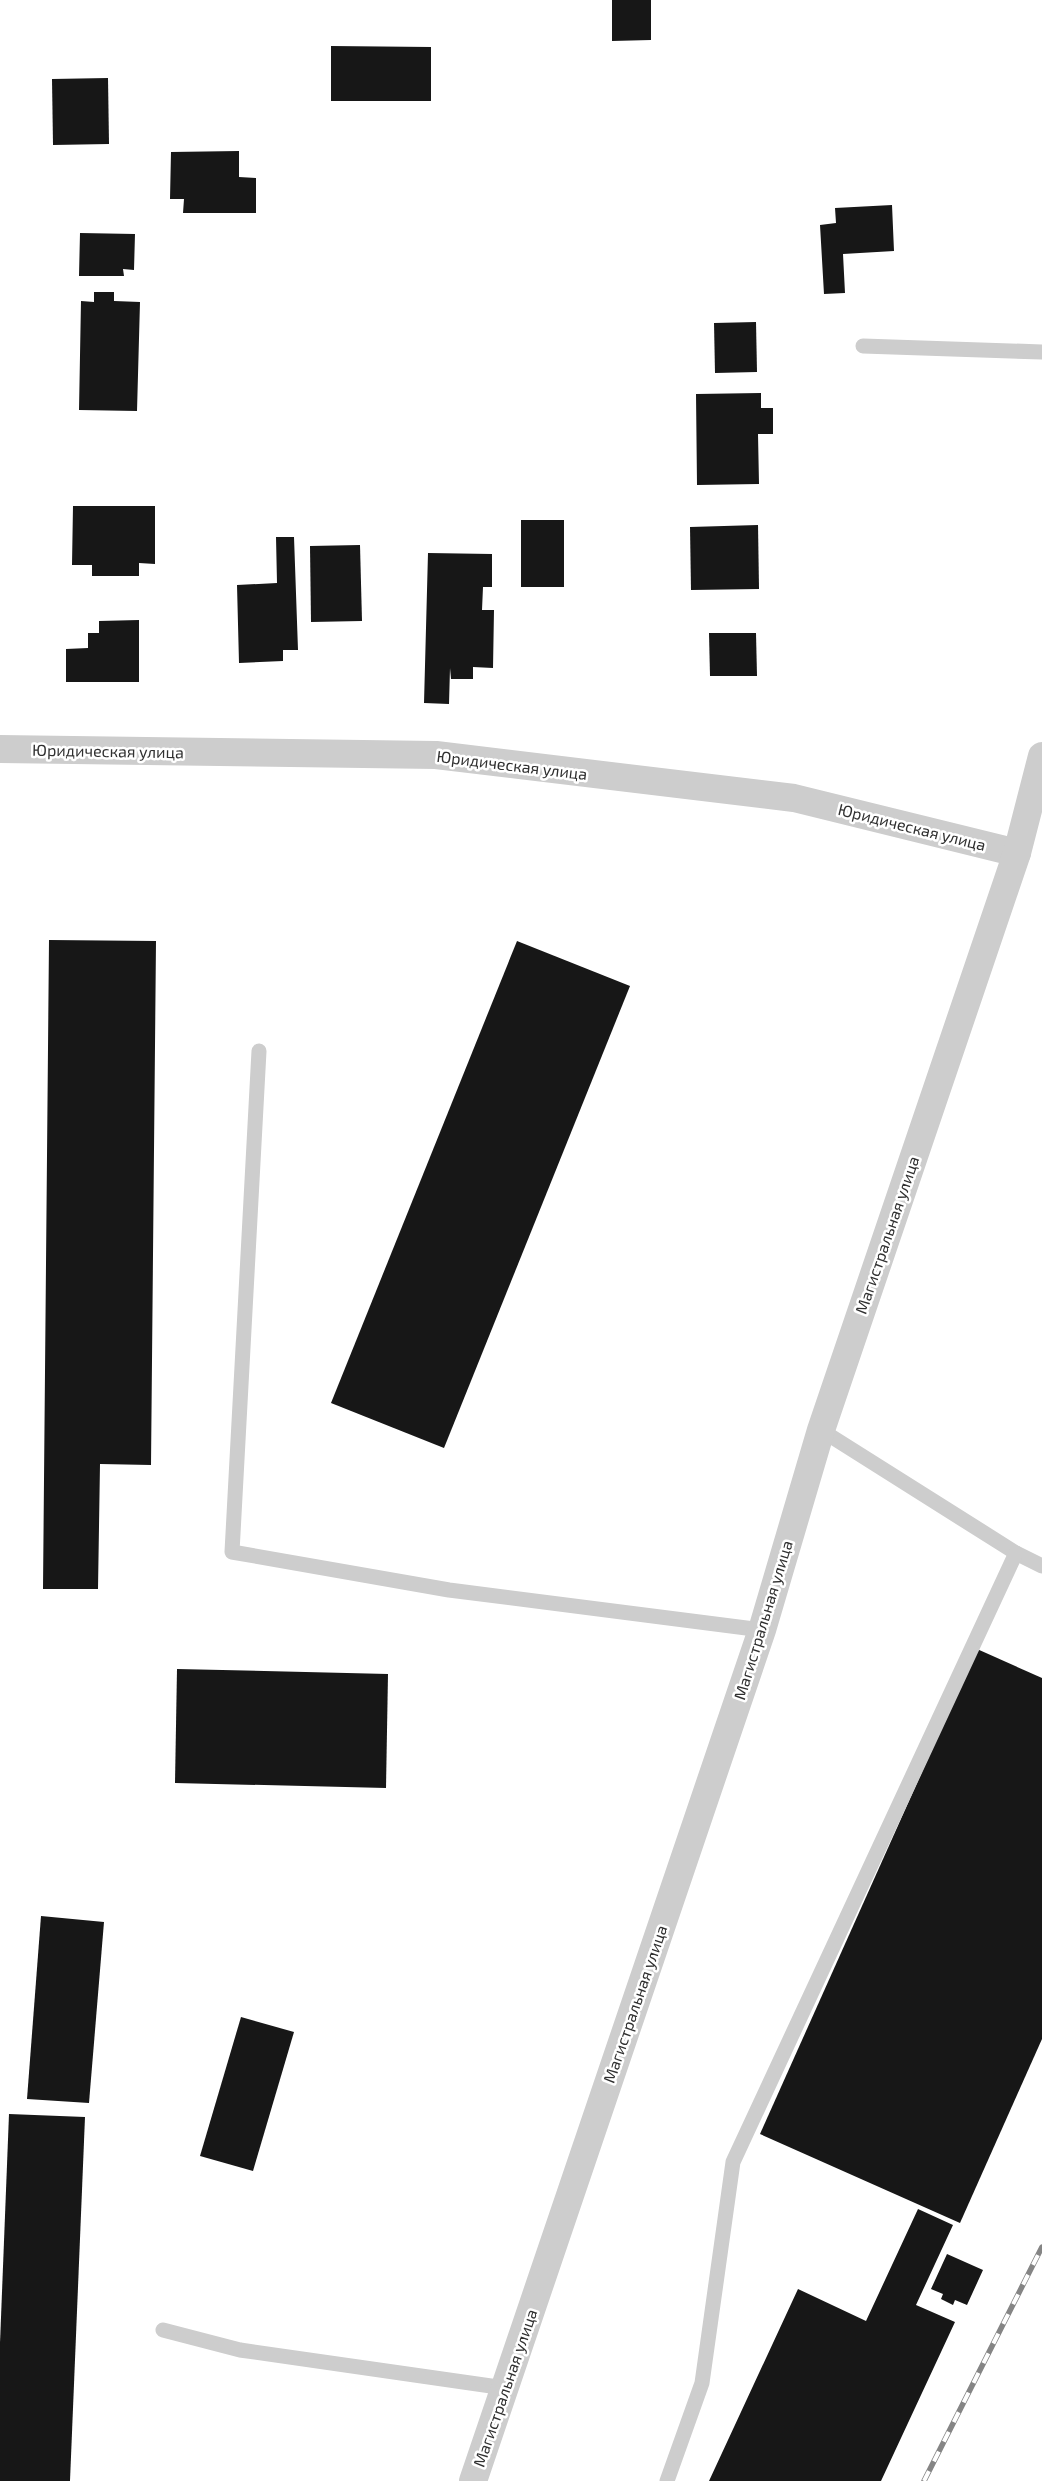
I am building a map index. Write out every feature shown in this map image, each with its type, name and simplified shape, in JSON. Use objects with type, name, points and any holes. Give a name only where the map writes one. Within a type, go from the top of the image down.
[{"type":"street","name":"Юридическая улица","points":[[0,749],[436,755],[794,798],[1016,853]]},
{"type":"street","name":"Магистральная улица","points":[[473,2481],[762,1630],[821,1430],[1016,853],[1042,756]]},
{"type":"lane","points":[[863,346],[1042,352]]},
{"type":"lane","points":[[259,1051],[232,1552],[449,1590],[762,1630]]},
{"type":"lane","points":[[821,1430],[1016,1553],[1042,1566]]},
{"type":"lane","points":[[667,2481],[702,2384],[733,2162],[1016,1553]]},
{"type":"lane","points":[[163,2330],[240,2350],[505,2388]]},
{"type":"building","points":[[612,0],[651,0],[651,40],[612,41]]},
{"type":"building","points":[[331,46],[431,47],[431,101],[331,101]]},
{"type":"building","points":[[108,78],[109,144],[53,145],[52,79]]},
{"type":"building","points":[[239,151],[239,177],[256,178],[256,213],[183,213],[184,199],[170,199],[171,152]]},
{"type":"building","points":[[892,205],[894,251],[843,254],[845,293],[824,294],[820,225],[836,223],[835,208]]},
{"type":"building","points":[[80,233],[135,234],[134,270],[123,269],[124,276],[79,276]]},
{"type":"building","points":[[94,292],[114,292],[114,301],[140,302],[137,411],[79,410],[81,301],[94,302]]},
{"type":"building","points":[[756,322],[757,372],[715,373],[714,323]]},
{"type":"building","points":[[761,393],[761,408],[773,408],[773,434],[758,434],[759,484],[697,485],[696,394]]},
{"type":"building","points":[[73,506],[155,506],[155,564],[139,563],[139,576],[92,576],[92,565],[72,565]]},
{"type":"building","points":[[521,520],[564,520],[564,587],[521,587]]},
{"type":"building","points":[[758,525],[759,589],[691,590],[690,527]]},
{"type":"building","points":[[276,537],[294,537],[298,650],[283,650],[283,661],[239,663],[237,585],[277,583]]},
{"type":"building","points":[[360,545],[362,621],[311,622],[310,546]]},
{"type":"building","points":[[428,553],[492,554],[492,587],[483,587],[482,610],[494,610],[493,668],[473,667],[473,679],[451,679],[450,668],[449,704],[424,703]]},
{"type":"building","points":[[139,620],[139,682],[66,682],[66,649],[88,648],[88,633],[99,633],[99,621]]},
{"type":"building","points":[[709,633],[756,633],[757,676],[710,676]]},
{"type":"building","points":[[49,940],[156,941],[151,1465],[100,1464],[98,1589],[43,1589]]},
{"type":"building","points":[[517,941],[630,986],[444,1448],[331,1403]]},
{"type":"building","points":[[977,1649],[1042,1678],[1042,2039],[960,2223],[760,2134]]},
{"type":"building","points":[[177,1669],[388,1674],[386,1788],[175,1783]]},
{"type":"building","points":[[41,1916],[104,1922],[89,2103],[27,2099]]},
{"type":"building","points":[[241,2017],[294,2032],[253,2171],[200,2156]]},
{"type":"building","points":[[9,2114],[85,2117],[70,2481],[0,2481],[0,2343]]},
{"type":"building","points":[[918,2209],[953,2225],[916,2305],[955,2322],[881,2481],[709,2481],[798,2289],[866,2321]]},
{"type":"building","points":[[947,2254],[983,2270],[967,2305],[955,2300],[953,2305],[941,2299],[943,2294],[931,2289]]},
{"type":"railway","points":[[924,2481],[1042,2247]]}]
